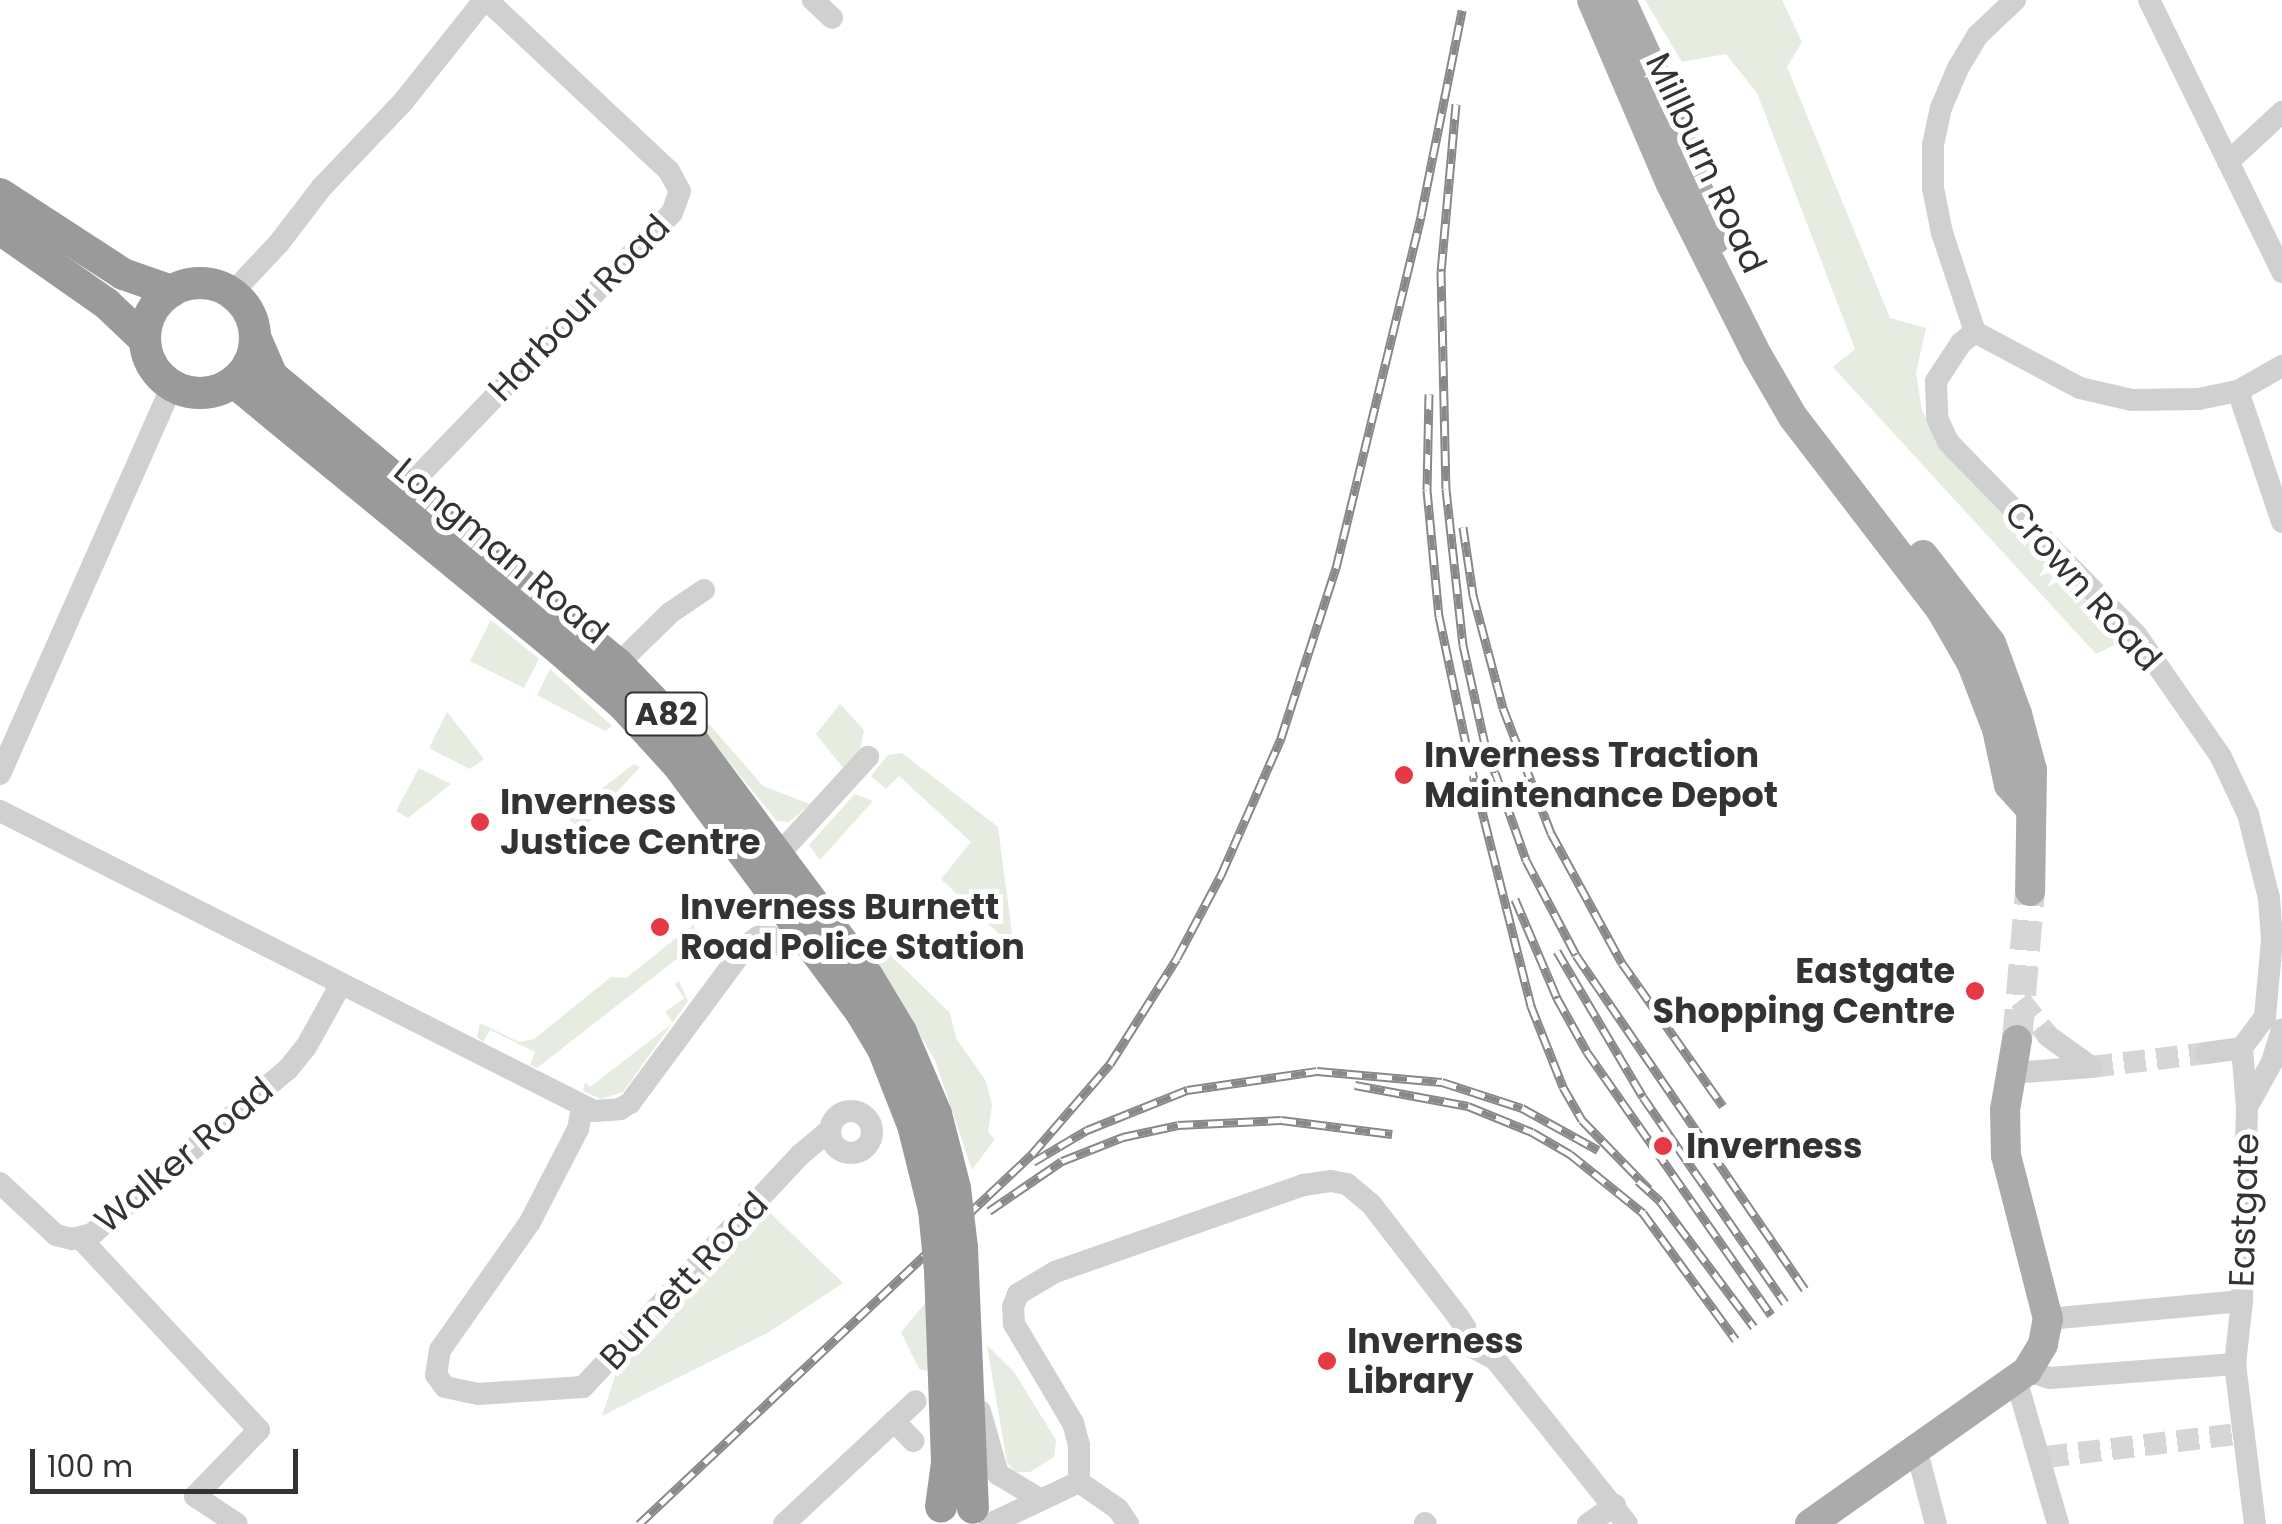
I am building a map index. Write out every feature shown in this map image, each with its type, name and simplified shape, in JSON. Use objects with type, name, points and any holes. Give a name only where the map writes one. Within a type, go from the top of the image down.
[{"type":"highway","points":[[0,194],[123,274],[172,290],[203,283],[232,293]]},
{"type":"highway","points":[[0,229],[107,304],[145,340]]},
{"type":"highway","points":[[172,290],[152,312],[145,340],[149,358],[172,385],[203,393],[234,382],[253,354],[255,337]]},
{"type":"highway","name":"A82","points":[[232,293],[252,320],[255,337]]},
{"type":"highway","name":"Longman Road","points":[[255,337],[272,376],[618,664],[695,744],[868,977],[916,1059],[936,1114],[944,1199]]},
{"type":"highway","name":"Longman Road","points":[[234,382],[560,650],[623,705],[678,764],[840,984],[883,1050],[944,1199]]},
{"type":"highway","name":"A82","points":[[944,1199],[970,1370],[963,1517]]},
{"type":"highway","name":"A82","points":[[951,1259],[947,1463],[963,1517]]},
{"type":"main road","name":"Millburn Road","points":[[1592,0],[1671,184],[1757,355],[1793,416],[1941,610],[1972,664],[1997,729],[2009,785],[2030,808],[2030,891]]},
{"type":"main road","name":"Millburn Road","points":[[1621,0],[1660,83],[1757,355]]},
{"type":"main road","points":[[1810,1524],[2021,1375],[2042,1344],[2048,1319],[2006,1156],[2005,1110],[2017,1040]]},
{"type":"street","name":"Harbour Road","points":[[232,293],[279,243],[322,187],[404,102],[486,0],[668,171],[680,191],[672,213],[407,488]]},
{"type":"street","points":[[813,0],[832,18]]},
{"type":"street","points":[[2014,0],[1978,35],[1958,68],[1940,108],[1932,145],[1933,188],[1942,233],[1975,332],[2058,378],[2103,395],[2163,402],[2238,391],[2282,366]]},
{"type":"street","points":[[2149,0],[2282,272]]},
{"type":"street","points":[[2228,162],[2282,112]]},
{"type":"street","name":"Crown Road","points":[[1975,332],[1961,343],[1936,381],[1937,418],[1948,442],[2137,636],[2221,758],[2248,814],[2266,880],[2272,940],[2265,1017],[2242,1048]]},
{"type":"street","points":[[0,774],[172,385]]},
{"type":"street","points":[[2238,391],[2282,522]]},
{"type":"street","name":"Longman Road","points":[[618,664],[670,614],[704,590]]},
{"type":"street","points":[[779,854],[868,757]]},
{"type":"street","points":[[0,812],[582,1107],[608,1111],[630,1102],[747,944],[758,937],[772,937],[784,948]]},
{"type":"street","name":"Walker Road","points":[[0,1183],[56,1235],[82,1239],[104,1226],[288,1069],[306,1047],[341,984]]},
{"type":"street","name":"Eastgate","points":[[2255,1524],[2235,1364],[2242,1301],[2247,1107],[2272,1062],[2282,1029]]},
{"type":"street","points":[[2012,1072],[2091,1067],[2048,1036]]},
{"type":"street","points":[[2206,1053],[2242,1048],[2247,1107]]},
{"type":"street","name":"Burnett Road","points":[[582,1107],[578,1130],[530,1222],[440,1350],[436,1375],[444,1387],[478,1394],[583,1387],[826,1138]]},
{"type":"street","points":[[1079,1482],[1079,1445],[1074,1423],[1012,1315],[1018,1294],[1040,1278],[1320,1181],[1346,1184],[1371,1204],[1459,1318],[1466,1336],[1464,1344],[1495,1359],[1621,1515],[1588,1524]]},
{"type":"street","points":[[82,1239],[258,1430],[195,1496],[237,1524]]},
{"type":"street","points":[[2048,1319],[2242,1301]]},
{"type":"street","points":[[2058,1524],[2021,1375],[2050,1378],[2235,1364]]},
{"type":"street","points":[[970,1370],[998,1474],[1041,1500]]},
{"type":"street","points":[[784,1524],[916,1400]]},
{"type":"street","points":[[894,1421],[913,1441]]},
{"type":"street","points":[[1916,1448],[1936,1524]]},
{"type":"street","points":[[963,1517],[1041,1500],[1079,1482]]},
{"type":"street","points":[[1079,1482],[1118,1509],[1128,1524]]},
{"type":"shaded area","points":[[1645,0],[1782,0],[1802,42],[1787,67],[1890,318],[1926,328],[1916,373],[1922,411],[1951,458],[2127,639],[2096,654],[1833,367],[1855,349],[1757,93],[1726,54],[1682,62]]},
{"type":"shaded area","points":[[491,620],[539,659],[524,688],[470,661]]},
{"type":"shaded area","points":[[550,669],[612,726],[605,731],[537,695]]},
{"type":"shaded area","points":[[840,704],[864,730],[860,750],[844,769],[816,734]]},
{"type":"shaded area","points":[[447,712],[484,759],[470,769],[429,748]]},
{"type":"shaded area","points":[[709,724],[763,786],[810,804],[789,822],[777,821],[703,730]]},
{"type":"shaded area","points":[[902,753],[998,827],[1014,948],[941,879],[971,842],[899,776],[886,789],[871,776],[888,755]]},
{"type":"shaded area","points":[[634,764],[640,767],[581,831],[566,816]]},
{"type":"shaded area","points":[[419,768],[451,784],[408,818],[396,811]]},
{"type":"shaded area","points":[[855,794],[873,801],[820,860],[809,845]]},
{"type":"shaded area","points":[[694,924],[697,943],[537,1068],[530,1065],[535,1052],[490,1030],[483,1042],[477,1037],[480,1023],[519,1042],[534,1039],[611,977],[626,978]]},
{"type":"shaded area","points":[[880,945],[950,1013],[956,1038],[986,1081],[992,1105],[988,1132],[995,1139],[972,1170],[935,1060],[872,953]]},
{"type":"shaded area","points":[[679,981],[688,1001],[673,1023],[665,1012],[684,998],[675,984]]},
{"type":"shaded area","points":[[671,1024],[623,1092],[601,1099],[583,1091],[585,1082],[590,1087]]},
{"type":"shaded area","points":[[763,1206],[843,1283],[769,1332],[602,1416],[619,1364]]},
{"type":"shaded area","points":[[926,1302],[933,1372],[919,1369],[901,1332]]},
{"type":"shaded area","points":[[987,1345],[1014,1372],[1056,1440],[1054,1457],[1030,1472],[1016,1472],[1007,1463]]},
{"type":"tunnel","points":[[2017,1040],[2030,891]]},
{"type":"tunnel","points":[[2020,1000],[2048,1036]]},
{"type":"tunnel","points":[[2091,1067],[2206,1053]]},
{"type":"tunnel","points":[[2046,1457],[2244,1433]]},
{"type":"railway","points":[[639,1524],[1032,1154],[1110,1064],[1177,958],[1221,875],[1281,738],[1336,568],[1421,216],[1462,10]]},
{"type":"railway","points":[[1456,104],[1441,271],[1446,489],[1463,645],[1485,744],[1526,860],[1576,955],[1805,1289]]},
{"type":"railway","points":[[1429,394],[1427,490],[1439,616],[1470,763],[1531,1006],[1563,1087],[1582,1120],[1649,1189]]},
{"type":"railway","points":[[1463,527],[1473,595],[1503,708],[1551,833],[1622,963],[1723,1106]]},
{"type":"railway","points":[[1515,899],[1557,998],[1587,1052],[1771,1315]]},
{"type":"railway","points":[[1557,951],[1643,1097],[1785,1303]]},
{"type":"railway","points":[[1033,1162],[1087,1130],[1187,1090],[1317,1071],[1442,1082],[1522,1108],[1598,1150]]},
{"type":"railway","points":[[1355,1085],[1468,1106],[1532,1132],[1570,1154],[1643,1213],[1736,1340]]},
{"type":"railway","points":[[989,1211],[1062,1161],[1123,1137],[1178,1125],[1281,1120],[1392,1134]]},
{"type":"railway","points":[[1638,1181],[1660,1201],[1754,1327]]},
{"type":"place","name":"Inverness Traction Maintenance Depot","points":[[1404,775]]},
{"type":"place","name":"Inverness Justice Centre","points":[[480,822]]},
{"type":"place","name":"Inverness Burnett Road Police Station","points":[[660,927]]},
{"type":"place","name":"Eastgate Shopping Centre","points":[[1975,991]]},
{"type":"place","name":"Inverness","points":[[1663,1146]]},
{"type":"place","name":"Inverness Library","points":[[1327,1361]]}]
